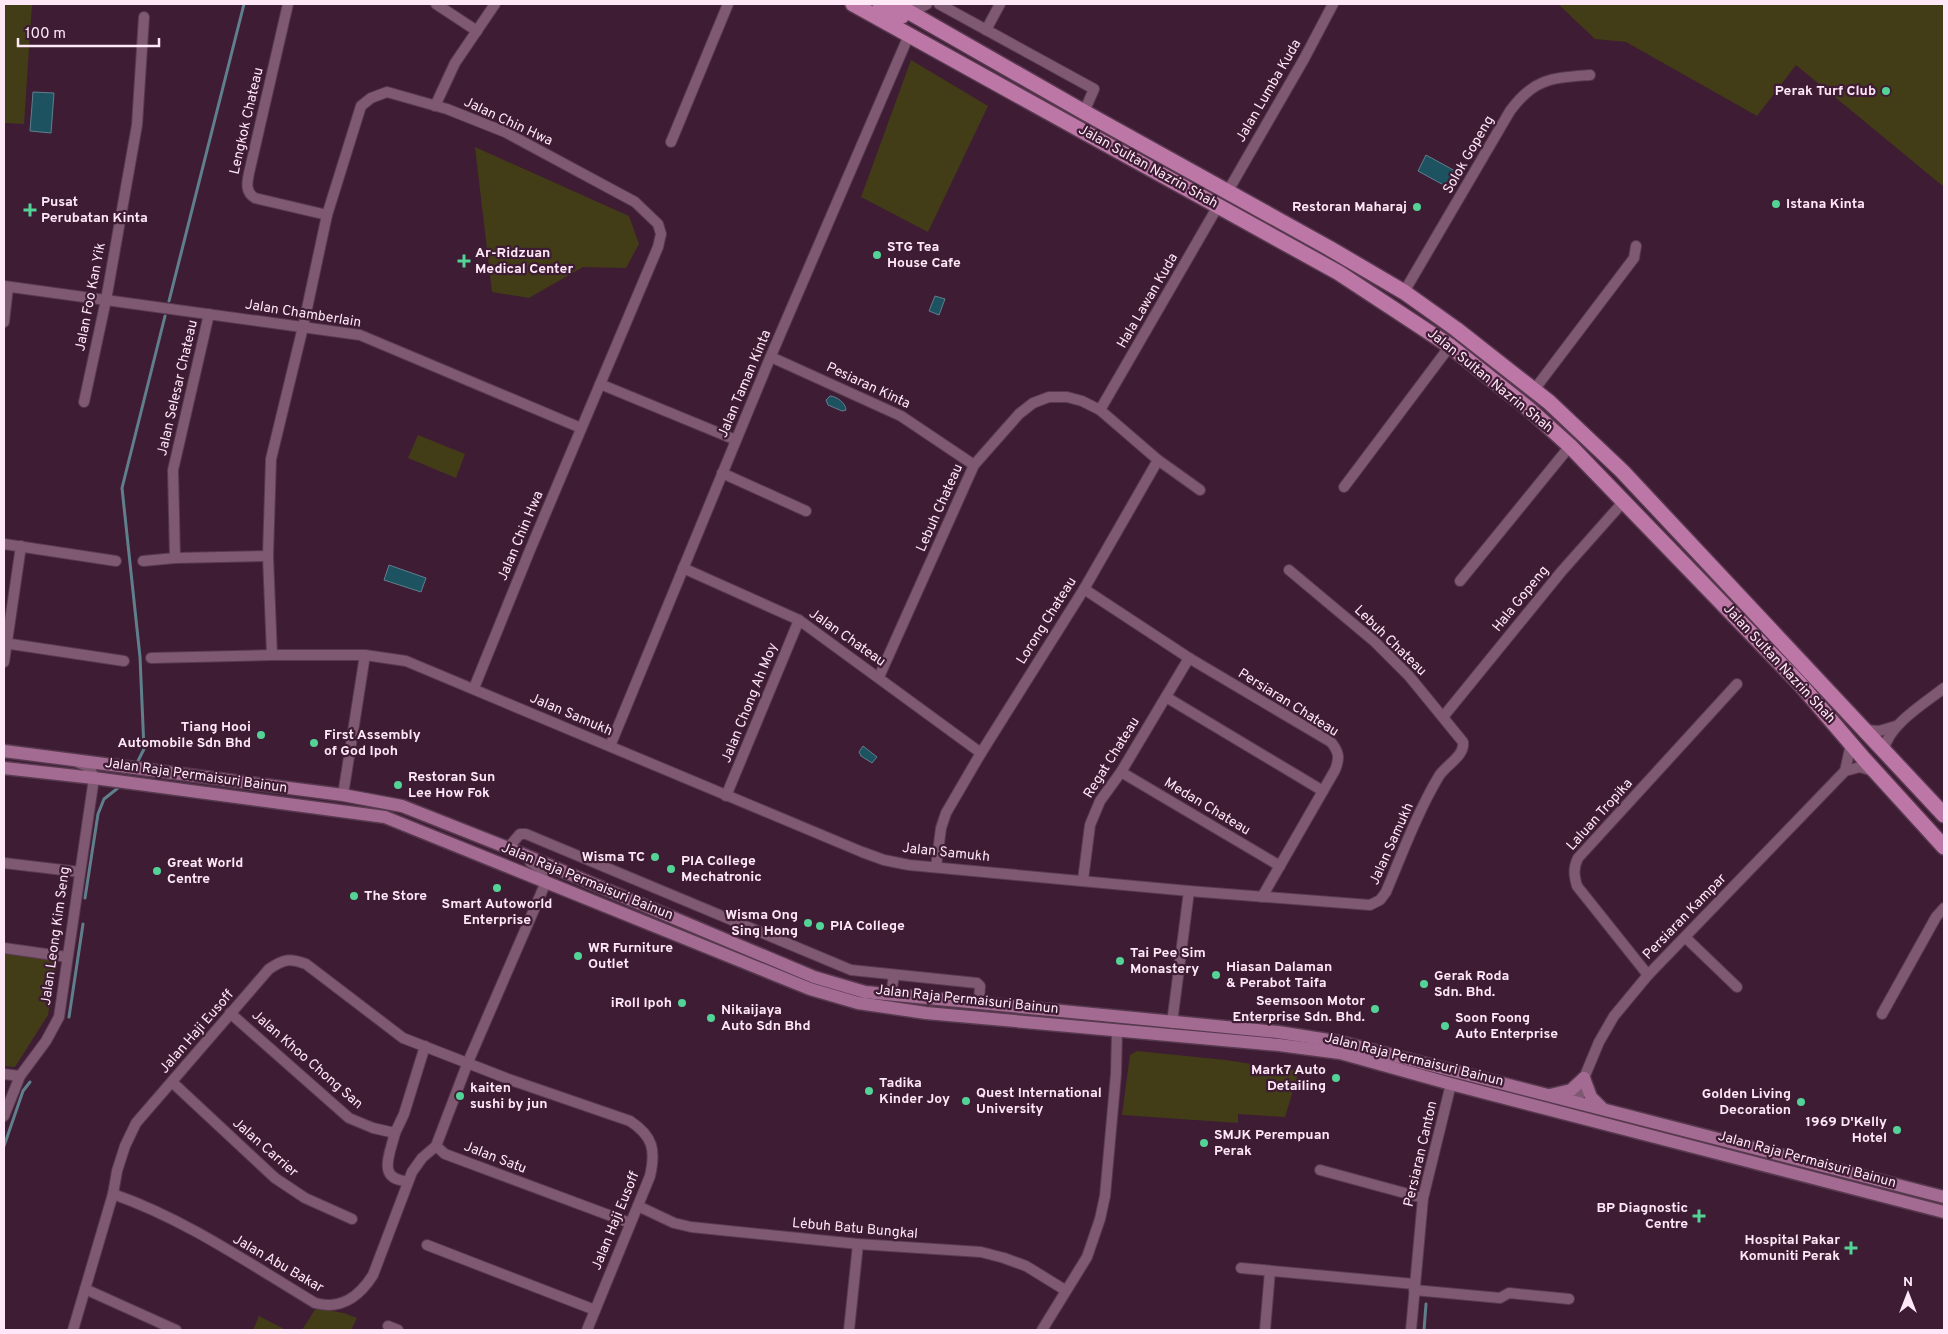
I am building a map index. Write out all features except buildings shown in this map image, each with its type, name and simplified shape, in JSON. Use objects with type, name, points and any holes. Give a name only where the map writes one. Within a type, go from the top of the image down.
[{"type":"highway","name":"Jalan Sultan Nazrin Shah","points":[[853,4],[1339,273],[1450,346],[1529,409],[1570,446],[1800,684],[1874,771],[1944,847]]},
{"type":"highway","points":[[880,4],[911,20],[913,29],[910,35]]},
{"type":"highway","name":"Jalan Sultan Nazrin Shah","points":[[898,5],[1404,292],[1456,329],[1534,390],[1622,470],[1944,816]]},
{"type":"main road","name":"Jalan Raja Permaisuri Bainun","points":[[4,751],[343,795],[393,804],[510,849],[814,977],[865,992],[1278,1032],[1341,1042],[1944,1197]]},
{"type":"main road","name":"Jalan Raja Permaisuri Bainun","points":[[4,768],[94,778],[385,817],[810,989],[858,1003],[926,1013],[1117,1032],[1279,1045],[1340,1053],[1594,1122],[1944,1212]]},
{"type":"main road","points":[[1075,1013],[1080,1016],[1110,1021],[1117,1032]]},
{"type":"main road","points":[[1547,1096],[1570,1090],[1584,1078],[1591,1097],[1606,1111]]},
{"type":"main road","points":[[1548,1109],[1568,1109],[1577,1103],[1580,1112],[1594,1122]]},
{"type":"street","name":"Lengkok Chateau","points":[[288,4],[247,188],[249,193],[255,198],[327,215]]},
{"type":"street","points":[[436,4],[477,31]]},
{"type":"street","points":[[435,106],[455,63],[495,4]]},
{"type":"street","points":[[671,142],[728,4]]},
{"type":"street","points":[[898,5],[916,10],[927,4]]},
{"type":"street","points":[[939,4],[1094,89],[1084,112]]},
{"type":"street","points":[[986,30],[1000,4]]},
{"type":"street","name":"Jalan Lumba Kuda","points":[[1228,191],[1304,59],[1333,4]]},
{"type":"street","name":"Jalan Foo Kan Yik","points":[[84,402],[106,300],[137,125],[144,17]]},
{"type":"street","name":"Jalan Taman Kinta","points":[[610,746],[771,357],[910,35]]},
{"type":"street","name":"Solok Gopeng","points":[[1404,292],[1510,111],[1521,96],[1532,87],[1557,78],[1590,76]]},
{"type":"street","name":"Jalan Chin Hwa","points":[[272,655],[268,556],[271,459],[303,327],[327,215],[361,106],[371,98],[387,92],[447,109],[505,132],[635,202],[658,224],[661,234],[658,247],[474,688]]},
{"type":"street","name":"Hala Lawan Kuda","points":[[1100,410],[1218,206]]},
{"type":"street","points":[[1534,390],[1634,258],[1636,246]]},
{"type":"street","points":[[4,322],[6,286]]},
{"type":"street","name":"Jalan Chamberlain","points":[[6,286],[347,333],[367,338],[581,428]]},
{"type":"street","name":"Jalan Selesar Chateau","points":[[175,558],[173,470],[175,454],[209,314]]},
{"type":"street","points":[[1344,487],[1450,346]]},
{"type":"street","name":"Pesiaran Kinta","points":[[771,357],[902,416],[974,465]]},
{"type":"street","points":[[600,384],[736,440]]},
{"type":"street","name":"Lebuh Chateau","points":[[879,677],[974,465],[1019,414],[1033,403],[1049,397],[1067,396],[1100,410]]},
{"type":"street","points":[[1100,410],[1158,460],[1200,490]]},
{"type":"street","points":[[1460,581],[1570,446]]},
{"type":"street","name":"Lorong Chateau","points":[[936,867],[941,828],[946,813],[981,753],[1084,589],[1158,460]]},
{"type":"street","points":[[722,474],[806,512]]},
{"type":"street","name":"Hala Gopeng","points":[[1443,717],[1561,572],[1624,502]]},
{"type":"street","points":[[4,544],[116,561]]},
{"type":"street","points":[[4,662],[5,644],[21,546]]},
{"type":"street","points":[[143,561],[175,558],[268,556]]},
{"type":"street","name":"Jalan Chateau","points":[[684,568],[799,620],[981,753]]},
{"type":"street","name":"Lebuh Chateau","points":[[1288,570],[1374,642],[1409,676],[1463,742]]},
{"type":"street","name":"Persiaran Chateau","points":[[1084,589],[1188,658],[1331,742],[1337,750],[1339,760],[1262,896]]},
{"type":"street","name":"Jalan Chong Ah Moy","points":[[726,796],[799,620]]},
{"type":"street","points":[[5,644],[124,661]]},
{"type":"street","points":[[343,795],[365,655]]},
{"type":"street","name":"Jalan Samukh","points":[[152,658],[365,655],[406,661],[474,688],[726,796],[884,860],[909,865],[1359,906],[1370,905],[1380,900],[1386,892],[1430,792],[1442,771],[1461,753],[1463,742]]},
{"type":"street","name":"Regat Chateau","points":[[1083,880],[1090,825],[1100,802],[1121,772],[1188,658]]},
{"type":"street","name":"Laluan Tropika","points":[[1648,975],[1577,886],[1574,866],[1578,858],[1737,684]]},
{"type":"street","points":[[1884,750],[1885,740],[1896,726],[1944,688]]},
{"type":"street","points":[[1166,696],[1323,791]]},
{"type":"street","points":[[1866,730],[1879,731],[1896,726]]},
{"type":"street","points":[[1851,744],[1845,771],[1860,767],[1874,771]]},
{"type":"street","points":[[71,760],[87,766],[94,778]]},
{"type":"street","name":"Persiaran Kampar","points":[[1577,1103],[1584,1078],[1599,1042],[1614,1016],[1648,975],[1845,771]]},
{"type":"street","name":"Medan Chateau","points":[[1121,772],[1280,866]]},
{"type":"street","name":"Jalan Leong Kim Seng","points":[[4,1116],[20,1076],[46,1041],[58,1016],[94,778]]},
{"type":"street","name":"Jalan Raja Permaisuri Bainun","points":[[510,849],[520,834],[526,834],[851,970],[977,983],[980,986],[978,1004]]},
{"type":"street","points":[[436,1146],[468,1062],[546,882],[541,869],[510,849]]},
{"type":"street","points":[[4,863],[80,872]]},
{"type":"street","points":[[1172,1023],[1188,891]]},
{"type":"street","points":[[1882,1014],[1936,917],[1944,908]]},
{"type":"street","points":[[1685,937],[1737,987]]},
{"type":"street","points":[[4,948],[67,957]]},
{"type":"street","name":"Jalan Haji Eusoff","points":[[73,1330],[113,1194],[117,1171],[125,1146],[136,1123],[269,969],[281,961],[293,959],[306,964],[403,1038],[511,1080],[630,1121],[642,1129],[650,1141],[654,1158],[650,1176],[587,1330]]},
{"type":"street","points":[[891,995],[894,975]]},
{"type":"street","name":"Jalan Khoo Chong San","points":[[230,1013],[349,1118],[373,1128],[395,1133]]},
{"type":"street","points":[[1042,1330],[1086,1257],[1100,1219],[1105,1196],[1115,1082],[1117,1032]]},
{"type":"street","points":[[408,1181],[391,1178],[387,1166],[395,1133],[404,1114],[425,1046]]},
{"type":"street","points":[[4,1074],[20,1076]]},
{"type":"street","name":"Jalan Carrier","points":[[172,1082],[275,1178],[305,1198],[352,1219]]},
{"type":"street","name":"Persiaran Canton","points":[[1412,1330],[1414,1287],[1423,1198],[1451,1084]]},
{"type":"street","name":"Jalan Abu Bakar","points":[[113,1194],[186,1226],[315,1303],[327,1306],[338,1305],[366,1286],[373,1275],[408,1181],[422,1158],[436,1146]]},
{"type":"street","name":"Jalan Satu","points":[[436,1146],[445,1154],[630,1223]]},
{"type":"street","points":[[1320,1170],[1423,1198]]},
{"type":"street","name":"Lebuh Batu Bungkal","points":[[638,1206],[674,1223],[691,1227],[858,1244],[981,1252],[1026,1266],[1065,1290]]},
{"type":"street","points":[[849,1330],[858,1244]]},
{"type":"street","points":[[427,1246],[595,1310]]},
{"type":"street","points":[[1241,1268],[1500,1298],[1509,1293],[1569,1298]]},
{"type":"street","points":[[1265,1330],[1270,1271]]},
{"type":"street","points":[[85,1289],[176,1330]]},
{"type":"shaded area","points":[[4,4],[32,4],[24,124],[4,123]]},
{"type":"shaded area","name":"Perak Turf Club","points":[[1558,4],[1944,4],[1944,187],[1796,65],[1757,116],[1626,42],[1595,39]]},
{"type":"shaded area","points":[[911,60],[988,106],[928,232],[861,197]]},
{"type":"shaded area","points":[[475,147],[629,216],[639,244],[626,268],[583,267],[529,298],[492,292]]},
{"type":"shaded area","points":[[418,435],[465,454],[456,478],[408,458]]},
{"type":"shaded area","points":[[4,953],[57,961],[48,1015],[15,1067],[4,1066]]},
{"type":"shaded area","points":[[1137,1051],[1226,1060],[1299,1071],[1285,1117],[1238,1114],[1238,1123],[1122,1115],[1130,1055]]},
{"type":"shaded area","points":[[316,1308],[344,1313],[357,1318],[351,1330],[302,1330]]},
{"type":"shaded area","points":[[259,1316],[286,1330],[253,1330]]},
{"type":"water","points":[[33,92],[54,93],[51,133],[30,131]]},
{"type":"water","points":[[1426,155],[1457,172],[1449,188],[1418,171]]},
{"type":"water","points":[[935,296],[945,299],[939,315],[929,311]]},
{"type":"water","points":[[830,396],[840,400],[846,407],[846,410],[842,411],[828,405],[826,400]]},
{"type":"water","points":[[389,565],[426,578],[421,592],[384,580]]},
{"type":"water","points":[[863,746],[877,757],[872,763],[861,756],[859,752]]},
{"type":"waterway","points":[[169,301],[244,4]]},
{"type":"waterway","points":[[138,761],[144,749],[140,657],[122,488],[165,316]]},
{"type":"waterway","points":[[85,898],[98,814],[104,799],[118,788]]},
{"type":"waterway","points":[[69,1017],[83,924]]},
{"type":"waterway","points":[[4,1146],[23,1091],[30,1082]]},
{"type":"waterway","points":[[1424,1330],[1426,1304]]},
{"type":"place","name":"Perak Turf Club","points":[[1886,91]]},
{"type":"place","name":"Istana Kinta","points":[[1776,204]]},
{"type":"place","name":"Restoran Maharaj","points":[[1417,207]]},
{"type":"place","name":"Pusat Perubatan Kinta","points":[[30,210]]},
{"type":"place","name":"STG Tea House Cafe","points":[[877,255]]},
{"type":"place","name":"Ar-Ridzuan Medical Center","points":[[464,261]]},
{"type":"place","name":"Tiang Hooi Automobile Sdn Bhd","points":[[261,735]]},
{"type":"place","name":"First Assembly of God Ipoh","points":[[314,743]]},
{"type":"place","name":"Restoran Sun Lee How Fok","points":[[398,785]]},
{"type":"place","name":"Wisma TC","points":[[655,857]]},
{"type":"place","name":"PIA College Mechatronic","points":[[671,869]]},
{"type":"place","name":"Great World Centre","points":[[157,871]]},
{"type":"place","name":"Smart Autoworld Enterprise","points":[[497,888]]},
{"type":"place","name":"The Store","points":[[354,896]]},
{"type":"place","name":"Wisma Ong Sing Hong","points":[[808,923]]},
{"type":"place","name":"PIA College","points":[[820,926]]},
{"type":"place","name":"WR Furniture Outlet","points":[[578,956]]},
{"type":"place","name":"Tai Pee Sim Monastery","points":[[1120,961]]},
{"type":"place","name":"Hiasan Dalaman & Perabot Taifa","points":[[1216,975]]},
{"type":"place","name":"Gerak Roda Sdn. Bhd.","points":[[1424,984]]},
{"type":"place","name":"iRoll Ipoh","points":[[682,1003]]},
{"type":"place","name":"Seemsoon Motor Enterprise Sdn. Bhd.","points":[[1375,1009]]},
{"type":"place","name":"Nikaijaya Auto Sdn Bhd","points":[[711,1018]]},
{"type":"place","name":"Soon Foong Auto Enterprise","points":[[1445,1026]]},
{"type":"place","name":"Mark7 Auto Detailing","points":[[1336,1078]]},
{"type":"place","name":"Tadika Kinder Joy","points":[[869,1091]]},
{"type":"place","name":"kaiten sushi by jun","points":[[460,1096]]},
{"type":"place","name":"Quest International University","points":[[966,1101]]},
{"type":"place","name":"Golden Living Decoration","points":[[1801,1102]]},
{"type":"place","name":"1969 D'Kelly Hotel","points":[[1897,1130]]},
{"type":"place","name":"SMJK Perempuan Perak","points":[[1204,1143]]},
{"type":"place","name":"BP Diagnostic Centre","points":[[1699,1216]]},
{"type":"place","name":"Hospital Pakar Komuniti Perak","points":[[1851,1248]]}]
